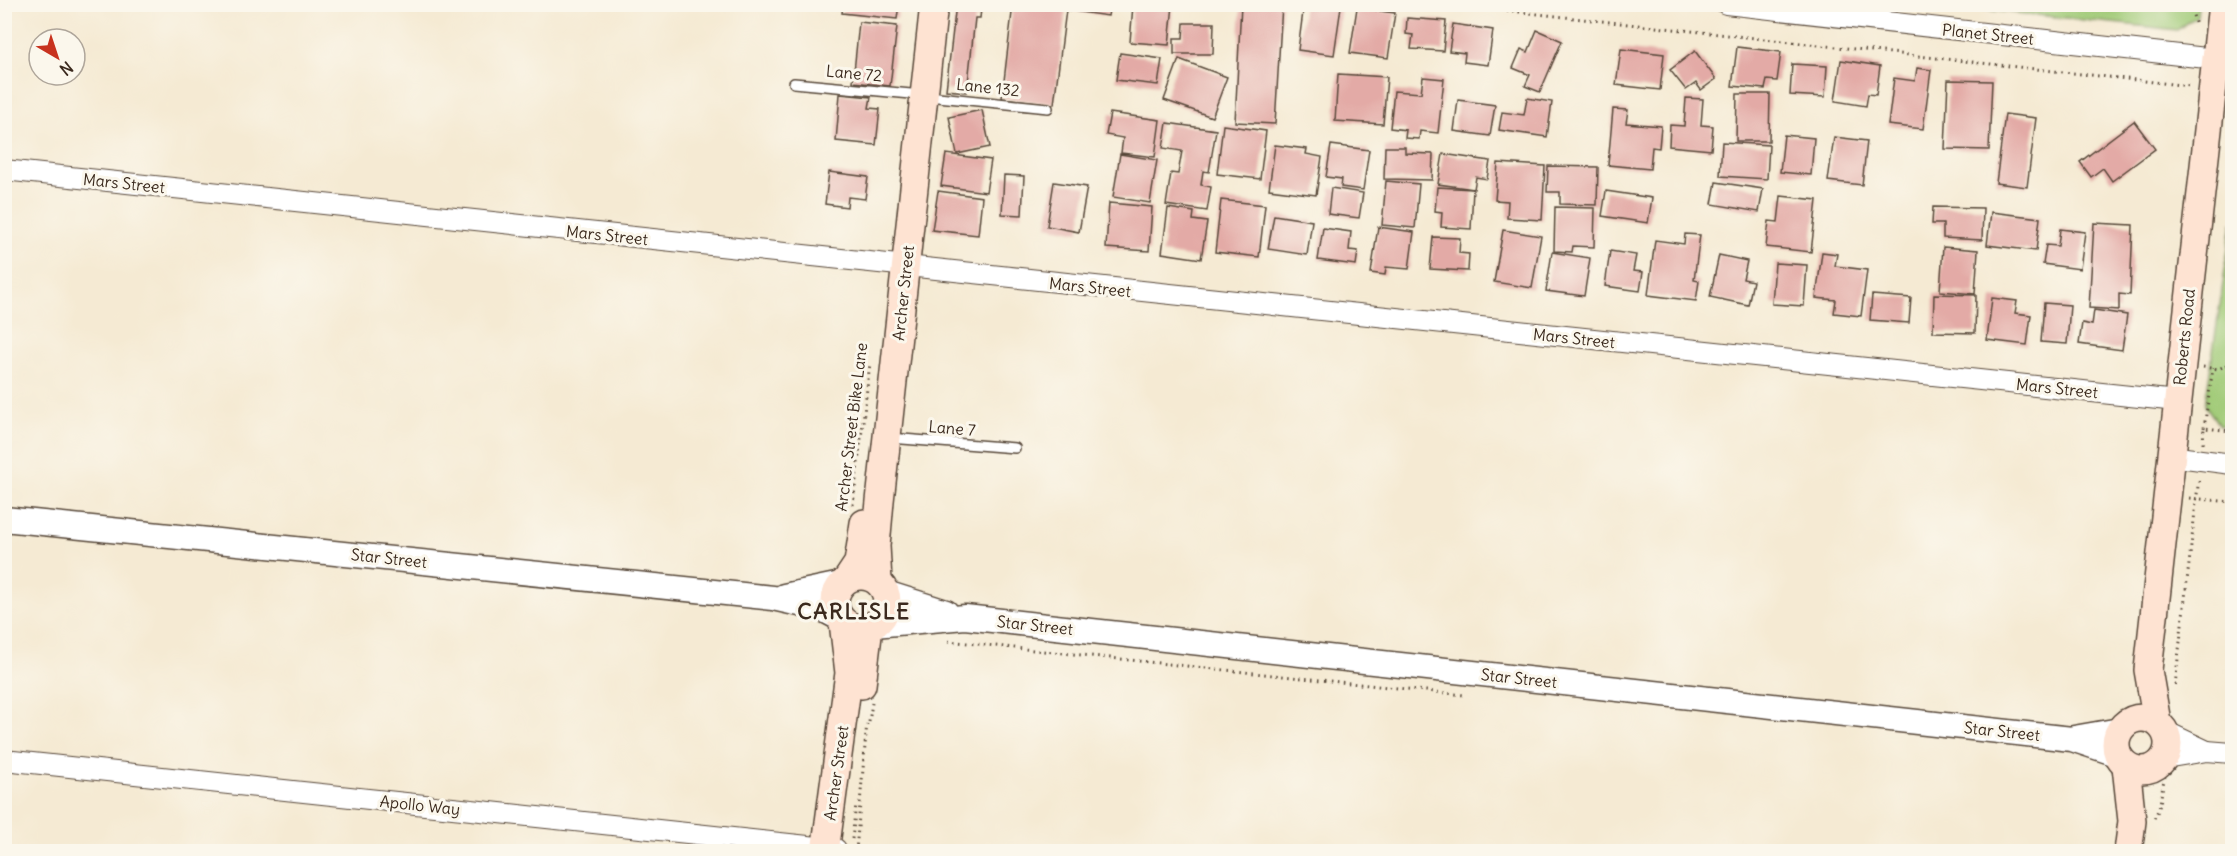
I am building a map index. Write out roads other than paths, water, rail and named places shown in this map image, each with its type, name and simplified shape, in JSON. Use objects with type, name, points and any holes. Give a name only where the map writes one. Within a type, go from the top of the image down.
[{"type":"main road","name":"Archer Street","points":[[844,581],[858,563],[863,537],[899,267],[917,95],[920,4]]},
{"type":"main road","name":"Archer Street","points":[[917,95],[934,4]]},
{"type":"main road","name":"Roberts Road","points":[[2128,852],[2141,822],[2140,753],[2148,670],[2176,401],[2222,4]]},
{"type":"main road","name":"Archer Street","points":[[882,587],[876,546],[887,438],[899,267]]},
{"type":"main road","points":[[863,575],[882,587],[886,611],[857,623],[834,601],[844,581],[863,575]]},
{"type":"main road","name":"Archer Street","points":[[830,850],[858,721],[857,623]]},
{"type":"main road","name":"Roberts Road","points":[[2140,753],[2168,745],[2161,726],[2148,670]]},
{"type":"main road","points":[[2140,753],[2141,718],[2161,726]]},
{"type":"street","name":"Planet Street","points":[[1726,4],[2215,59]]},
{"type":"street","name":"Mars Street","points":[[4,170],[899,267],[2176,401]]},
{"type":"street","points":[[2170,456],[2232,464]]},
{"type":"street","name":"Star Street","points":[[4,519],[773,598],[822,609],[857,623],[965,617],[2072,739],[2140,753]]},
{"type":"street","name":"Star Street","points":[[773,598],[844,581]]},
{"type":"street","name":"Star Street","points":[[882,587],[965,617]]},
{"type":"street","points":[[2161,726],[2207,751]]},
{"type":"street","points":[[2140,753],[2207,751],[2232,753]]},
{"type":"street","name":"Apollo Way","points":[[4,760],[830,850]]},
{"type":"lane","name":"Lane 72","points":[[794,83],[917,95]]},
{"type":"lane","name":"Lane 132","points":[[917,95],[1048,108]]},
{"type":"lane","name":"Lane 7","points":[[887,438],[1015,448]]},
{"type":"district","name":"CARLISLE","points":[[854,611]]}]
